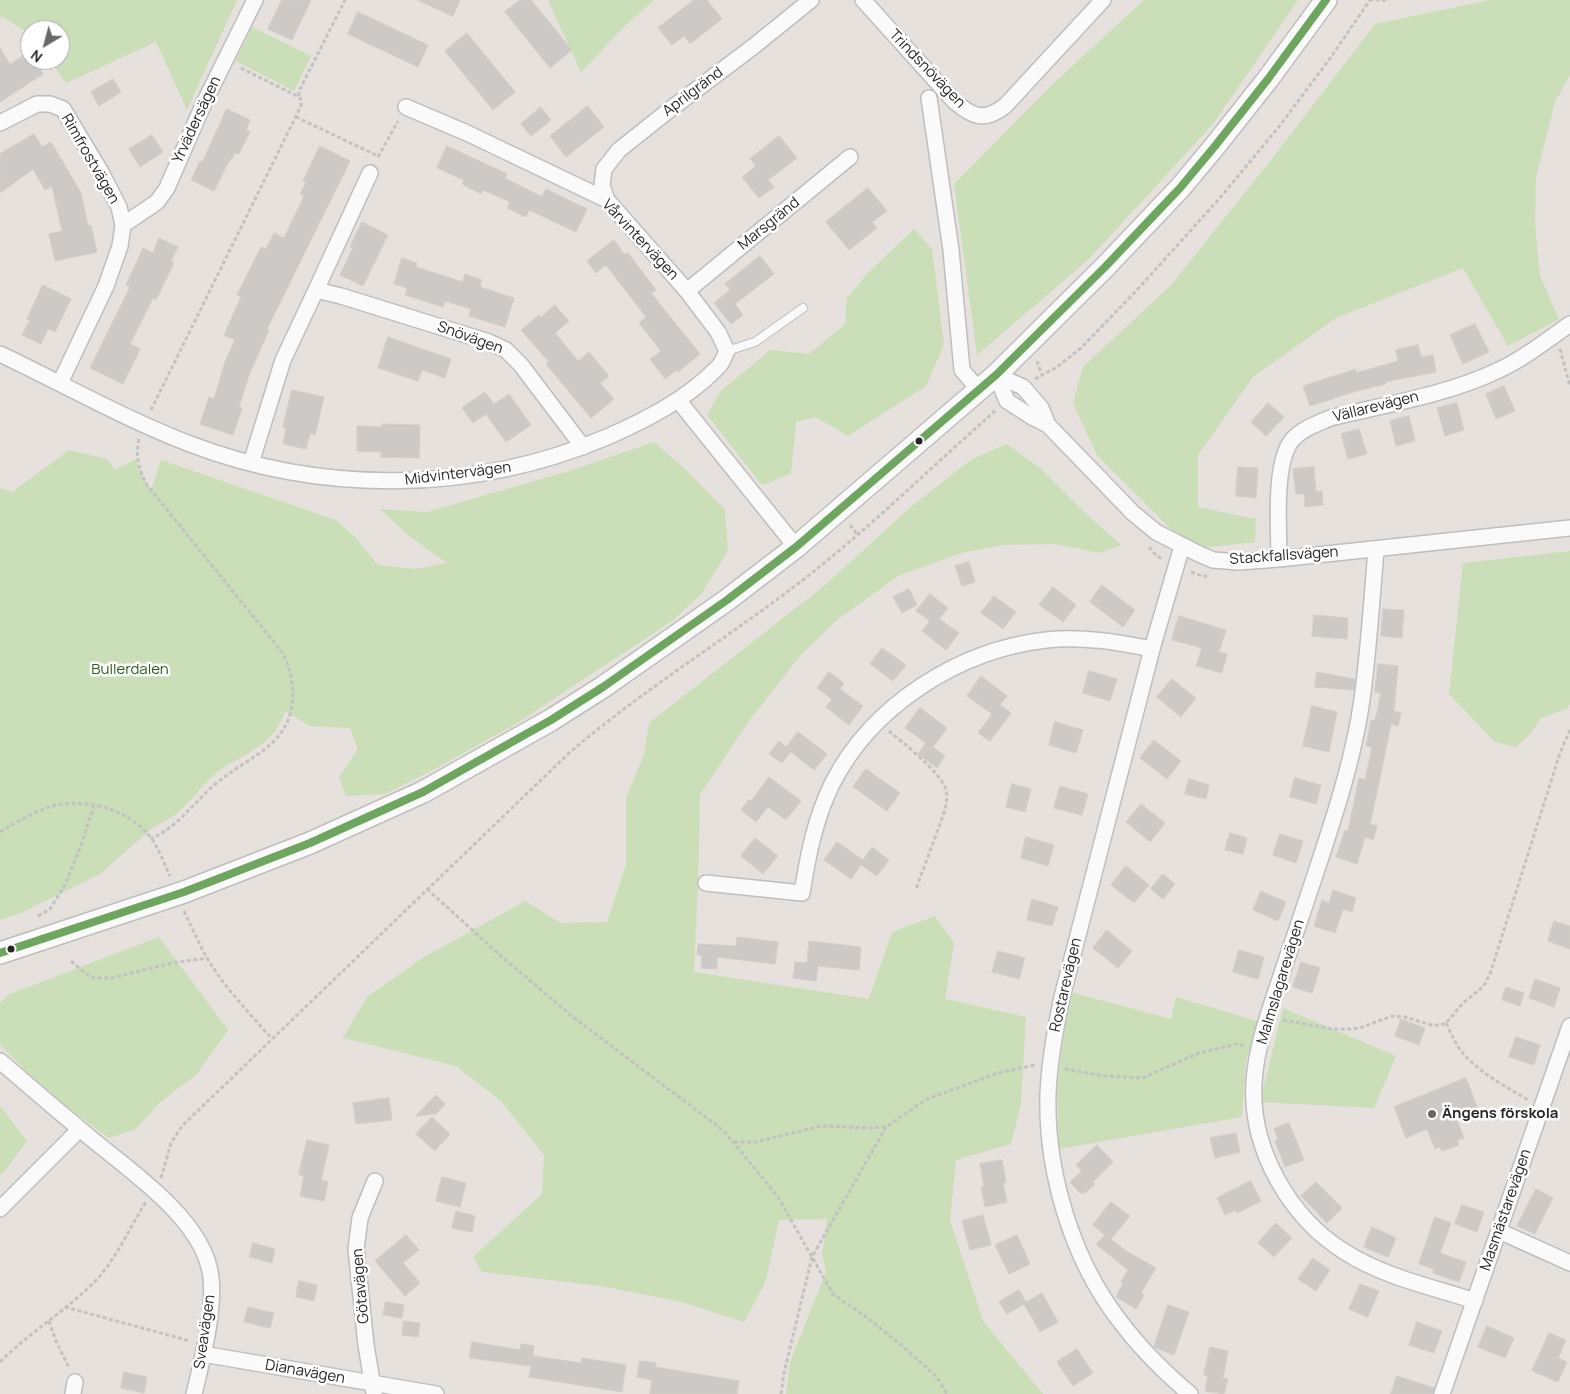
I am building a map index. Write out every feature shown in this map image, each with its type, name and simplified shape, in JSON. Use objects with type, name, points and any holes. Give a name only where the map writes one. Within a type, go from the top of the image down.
[{"type":"main road","points":[[0,953],[184,892],[310,843],[423,792],[550,720],[603,687],[727,600],[796,547],[978,390],[1106,268],[1180,188],[1268,79],[1326,0]]},
{"type":"street","name":"Yrvädersägen","points":[[123,224],[157,202],[167,188],[254,0]]},
{"type":"street","name":"Aprilgränd","points":[[607,200],[602,186],[604,169],[620,150],[810,0]]},
{"type":"street","name":"Trindsnövägen","points":[[863,0],[955,102],[964,110],[978,117],[990,115],[1005,106],[1103,0]]},
{"type":"street","points":[[929,98],[951,250],[962,370],[978,390]]},
{"type":"street","name":"Rimfrostvägen","points":[[0,123],[37,104],[50,104],[62,109],[101,172],[119,207],[123,224],[120,246],[106,286],[60,383]]},
{"type":"street","name":"Vårvintervägen","points":[[406,107],[467,133],[607,200],[687,291],[718,332],[728,351]]},
{"type":"street","name":"Marsgränd","points":[[687,291],[850,157]]},
{"type":"street","points":[[251,463],[283,360],[370,173]]},
{"type":"street","name":"Snövägen","points":[[316,290],[489,342],[506,350],[520,365],[583,447]]},
{"type":"street","name":"Vällarevägen","points":[[1279,559],[1279,486],[1283,458],[1292,440],[1308,427],[1330,418],[1472,382],[1501,370],[1570,324]]},
{"type":"street","points":[[728,351],[718,367],[678,400],[796,547]]},
{"type":"street","name":"Midvintervägen","points":[[0,354],[190,444],[251,463],[319,477],[363,480],[405,481],[443,479],[517,467],[583,447],[636,424],[678,400]]},
{"type":"street","name":"Stackfallsvägen","points":[[996,374],[1007,401],[1032,418],[1048,424]]},
{"type":"street","name":"Stackfallsvägen","points":[[996,374],[1023,387],[1041,408],[1048,424],[1133,513],[1156,532],[1214,560],[1239,562],[1279,559],[1570,528]]},
{"type":"street","name":"Rostarevägen","points":[[1182,546],[1152,649],[1062,997],[1052,1045],[1048,1096],[1056,1183],[1076,1241],[1101,1293],[1118,1320],[1156,1362],[1190,1394]]},
{"type":"street","name":"Malmslagarevägen","points":[[1376,550],[1363,693],[1349,764],[1321,857],[1268,1017],[1254,1082],[1254,1108],[1259,1136],[1270,1168],[1284,1192],[1329,1241],[1346,1253],[1374,1267],[1475,1301]]},
{"type":"street","points":[[706,884],[802,893],[810,845],[832,784],[850,755],[878,722],[899,703],[926,683],[956,666],[982,655],[1013,646],[1046,640],[1112,641],[1152,649]]},
{"type":"street","name":"Masmästarevägen","points":[[1442,1394],[1570,1026]]},
{"type":"street","name":"Sveavägen","points":[[0,1061],[153,1190],[183,1219],[200,1243],[210,1267],[212,1294],[204,1349],[194,1394]]},
{"type":"street","points":[[0,1209],[80,1129]]},
{"type":"street","name":"Götavägen","points":[[373,1389],[356,1249],[360,1218],[375,1181]]},
{"type":"street","points":[[1499,1231],[1570,1263]]},
{"type":"street","name":"Dianavägen","points":[[204,1349],[373,1389],[436,1394]]},
{"type":"lane","points":[[728,351],[755,342],[803,308]]},
{"type":"path","points":[[152,839],[166,832],[180,821],[216,783],[272,745],[279,737],[288,720],[293,691],[290,670],[282,652],[156,498],[142,476],[136,450],[145,424],[301,106],[299,91],[345,0]]},
{"type":"path","points":[[1030,382],[1058,367],[1081,348],[1137,290],[1219,199],[1278,128],[1331,57],[1369,0],[1389,0]]},
{"type":"path","points":[[225,60],[299,97]]},
{"type":"path","points":[[370,173],[406,107]]},
{"type":"path","points":[[296,116],[378,156]]},
{"type":"path","points":[[1555,334],[1570,386]]},
{"type":"path","points":[[1036,360],[1042,375]]},
{"type":"path","points":[[0,1362],[15,1347],[90,1286],[109,1264],[164,1172],[171,1143],[182,1126],[427,889],[581,742],[639,697],[738,629],[800,582],[883,512],[992,414]]},
{"type":"path","points":[[878,722],[937,774],[946,792],[944,813],[916,889]]},
{"type":"path","points":[[1268,1017],[1332,1029],[1360,1028],[1392,1016],[1405,1017],[1431,1025],[1446,1024],[1458,1009],[1484,986],[1490,974],[1560,753],[1570,730]]},
{"type":"path","points":[[0,832],[45,808],[69,804],[94,806],[127,817],[145,831],[152,839],[170,876]]},
{"type":"path","points":[[38,916],[50,909],[66,884],[94,806]]},
{"type":"path","points":[[427,889],[572,1017],[724,1131],[778,1196],[833,1294],[865,1316],[901,1345],[936,1376],[948,1394]]},
{"type":"path","points":[[184,911],[207,958],[237,998],[272,1038]]},
{"type":"path","points":[[72,961],[94,978],[111,978],[172,963],[207,958]]},
{"type":"path","points":[[1446,1024],[1459,1050],[1467,1058],[1484,1072],[1541,1108]]},
{"type":"path","points":[[781,1394],[784,1373],[812,1257],[886,1127],[927,1099],[998,1073],[1036,1065],[1051,1065],[1104,1076],[1142,1078],[1199,1053],[1237,1044],[1260,1049]]},
{"type":"path","points":[[733,1142],[755,1142],[822,1126],[886,1127]]},
{"type":"path","points":[[65,1307],[204,1349]]},
{"type":"path","points":[[48,1320],[74,1388]]},
{"type":"green space","points":[[0,0],[237,0],[187,110],[156,42],[66,83],[57,70],[70,70],[70,20],[20,20],[20,28],[3,17],[0,18]]},
{"type":"green space","points":[[548,0],[654,0],[625,26],[581,72]]},
{"type":"green space","points":[[1144,0],[1298,0],[1213,124],[1089,259],[977,355],[954,184],[1054,83]]},
{"type":"green space","points":[[1490,0],[1570,0],[1570,75],[1555,102],[1536,177],[1535,224],[1540,276],[1559,319],[1508,346],[1463,268],[1336,318],[1253,377],[1198,455],[1198,507],[1256,519],[1255,542],[1191,549],[1097,455],[1073,403],[1083,367],[1172,284],[1275,155],[1375,24]]},
{"type":"green space","points":[[252,27],[311,56],[294,91],[236,61]]},
{"type":"green space","points":[[914,229],[932,249],[944,345],[926,386],[848,436],[816,417],[796,422],[791,474],[762,485],[707,415],[721,391],[770,350],[809,354],[845,324],[847,298],[868,273]]},
{"type":"green space","name":"Bullerdalen","points":[[654,442],[687,471],[725,510],[728,551],[701,594],[672,621],[514,725],[435,769],[385,794],[346,796],[339,777],[358,749],[350,728],[309,726],[286,711],[276,730],[267,740],[256,749],[219,771],[175,815],[155,826],[100,874],[21,913],[0,920],[0,488],[12,492],[69,450],[107,459],[115,470],[136,459],[140,471],[151,490],[161,460],[336,520],[355,537],[378,565],[416,569],[447,563],[408,535],[380,509],[427,512],[569,471]]},
{"type":"green space","points":[[1007,444],[1040,468],[1084,512],[1121,545],[1100,553],[1055,544],[1004,545],[961,553],[898,576],[836,621],[801,655],[748,722],[700,795],[694,972],[869,999],[892,932],[935,916],[954,943],[945,999],[1026,1017],[1021,1105],[1011,1144],[956,1160],[950,1220],[983,1321],[1043,1394],[786,1394],[790,1362],[826,1272],[822,1254],[827,1219],[779,1220],[766,1281],[744,1322],[682,1302],[601,1286],[482,1272],[473,1257],[542,1194],[544,1155],[501,1101],[456,1066],[343,1038],[367,997],[424,957],[525,901],[561,923],[607,922],[626,865],[626,798],[644,754],[649,723],[824,586],[913,505],[972,459]]},
{"type":"green space","points":[[1570,551],[1570,704],[1566,709],[1541,718],[1530,734],[1516,747],[1495,742],[1449,694],[1463,563]]},
{"type":"green space","points":[[159,937],[228,1030],[196,1075],[159,1103],[136,1129],[109,1138],[45,1091],[0,1044],[0,1003],[10,994]]},
{"type":"green space","points":[[1070,992],[1171,1019],[1176,997],[1257,1021],[1246,1062],[1242,1117],[1059,1149],[1057,1086]]},
{"type":"green space","points":[[1283,1008],[1396,1056],[1374,1108],[1260,1102]]},
{"type":"green space","points":[[0,1106],[27,1141],[0,1175]]},
{"type":"building","points":[[282,0],[311,0],[292,40],[268,29]]},
{"type":"building","points":[[418,0],[460,0],[453,16]]},
{"type":"building","points":[[520,0],[531,0],[572,50],[550,68],[505,12]]},
{"type":"building","points":[[694,0],[707,0],[722,19],[690,44],[684,36],[672,45],[658,28]]},
{"type":"building","points":[[358,12],[428,45],[418,67],[348,34]]},
{"type":"building","points":[[467,33],[515,92],[493,110],[445,51]]},
{"type":"building","points":[[0,48],[10,64],[20,58],[20,70],[40,70],[43,74],[0,102]]},
{"type":"building","points":[[113,79],[121,92],[99,106],[91,92]]},
{"type":"building","points":[[588,106],[604,127],[566,157],[550,136]]},
{"type":"building","points":[[541,107],[551,120],[531,136],[521,124]]},
{"type":"building","points":[[227,109],[250,120],[246,130],[250,132],[239,154],[235,153],[229,161],[214,191],[191,180],[200,161],[202,162]]},
{"type":"building","points":[[34,134],[42,147],[51,142],[81,193],[88,226],[91,225],[97,252],[55,261],[49,234],[62,231],[52,186],[45,190],[33,169],[0,193],[0,154]]},
{"type":"building","points":[[152,135],[163,152],[140,167],[129,149]]},
{"type":"building","points":[[779,136],[797,158],[768,180],[774,187],[759,198],[742,177],[756,166],[750,159]]},
{"type":"building","points":[[320,146],[350,161],[267,329],[269,330],[249,375],[239,407],[242,408],[233,435],[200,424],[209,397],[214,399],[225,362],[235,340],[224,335],[241,297],[237,295],[261,247],[266,249],[274,233],[284,238],[304,196],[300,194],[306,182],[303,181]]},
{"type":"building","points":[[447,146],[507,174],[505,178],[542,197],[546,189],[587,209],[576,232],[529,210],[526,217],[507,208],[510,202],[483,190],[481,194],[462,184],[464,180],[437,168]]},
{"type":"building","points":[[868,188],[887,211],[872,222],[877,228],[849,250],[826,222]]},
{"type":"building","points":[[362,222],[388,235],[363,286],[340,275],[353,248],[350,247]]},
{"type":"building","points":[[159,238],[178,247],[171,261],[174,263],[156,300],[153,298],[130,344],[140,349],[123,384],[90,368],[130,287],[126,285],[143,248],[153,253]]},
{"type":"building","points":[[614,240],[625,255],[628,253],[656,290],[651,293],[700,354],[678,372],[676,370],[665,379],[650,359],[661,351],[639,323],[646,317],[606,265],[596,273],[587,261]]},
{"type":"building","points":[[760,256],[774,274],[735,304],[743,315],[731,324],[714,303],[730,290],[725,284]]},
{"type":"building","points":[[402,258],[417,263],[416,267],[463,282],[465,274],[482,280],[480,287],[514,298],[505,327],[469,316],[471,309],[445,301],[443,307],[405,295],[407,288],[394,284]]},
{"type":"building","points":[[43,285],[71,299],[55,332],[48,329],[41,344],[22,335],[30,320],[27,319]]},
{"type":"building","points":[[555,305],[569,321],[555,333],[578,361],[589,352],[609,376],[600,383],[614,399],[591,418],[546,364],[549,362],[521,330]]},
{"type":"building","points":[[1475,324],[1489,352],[1463,364],[1450,335]]},
{"type":"building","points":[[388,337],[451,359],[445,378],[422,370],[418,381],[378,368]]},
{"type":"building","points":[[1418,345],[1421,357],[1433,355],[1436,372],[1385,382],[1386,384],[1310,406],[1303,386],[1356,369],[1356,373],[1398,361],[1396,350]]},
{"type":"building","points":[[1504,386],[1515,411],[1496,419],[1486,394]]},
{"type":"building","points":[[292,390],[324,397],[315,435],[310,433],[306,449],[283,444],[286,428],[283,427]]},
{"type":"building","points":[[485,392],[494,404],[509,394],[531,425],[506,442],[486,414],[473,423],[462,408]]},
{"type":"building","points":[[1268,403],[1284,417],[1266,436],[1251,422]]},
{"type":"building","points":[[1457,403],[1464,430],[1445,436],[1437,408]]},
{"type":"building","points":[[1409,416],[1415,441],[1396,446],[1390,421]]},
{"type":"building","points":[[382,424],[420,425],[419,458],[381,457],[381,452],[357,451],[357,426],[382,427]]},
{"type":"building","points":[[1359,429],[1367,454],[1348,459],[1341,434]]},
{"type":"building","points":[[1238,467],[1258,468],[1256,498],[1236,496]]},
{"type":"building","points":[[1314,467],[1316,492],[1322,491],[1323,505],[1305,507],[1304,494],[1296,494],[1293,469]]},
{"type":"building","points":[[969,562],[975,582],[962,586],[955,566]]},
{"type":"building","points":[[1102,585],[1135,610],[1123,627],[1090,602]]},
{"type":"building","points":[[1053,587],[1076,605],[1063,622],[1039,605]]},
{"type":"building","points":[[909,589],[917,605],[902,613],[893,597]]},
{"type":"building","points":[[930,594],[948,608],[939,619],[959,633],[946,650],[922,631],[930,621],[916,611]]},
{"type":"building","points":[[994,596],[1016,612],[1003,629],[981,613]]},
{"type":"building","points":[[1383,609],[1404,610],[1402,638],[1381,636]]},
{"type":"building","points":[[1314,615],[1348,618],[1347,639],[1312,636]]},
{"type":"building","points":[[1179,616],[1226,630],[1219,652],[1227,654],[1222,673],[1196,666],[1202,648],[1172,640]]},
{"type":"building","points":[[882,648],[906,665],[893,681],[870,664]]},
{"type":"building","points":[[1378,664],[1398,666],[1394,711],[1401,713],[1398,726],[1391,724],[1370,824],[1377,826],[1373,840],[1365,837],[1357,864],[1336,857],[1345,830],[1348,831],[1359,778],[1365,780],[1372,747],[1366,746],[1371,720],[1375,721],[1381,693],[1375,692]]},
{"type":"building","points":[[1089,671],[1117,679],[1110,701],[1083,693]]},
{"type":"building","points":[[829,672],[844,683],[840,689],[863,706],[849,725],[826,707],[832,699],[817,688]]},
{"type":"building","points":[[1317,672],[1355,679],[1354,690],[1315,687]]},
{"type":"building","points":[[981,676],[1007,696],[1000,705],[1011,713],[990,741],[978,733],[992,714],[967,696]]},
{"type":"building","points":[[1172,679],[1196,698],[1181,717],[1157,697]]},
{"type":"building","points":[[1312,706],[1337,712],[1329,752],[1303,746]]},
{"type":"building","points":[[920,708],[947,728],[933,747],[945,756],[937,768],[918,754],[926,743],[905,728]]},
{"type":"building","points":[[1055,722],[1083,730],[1076,753],[1049,745]]},
{"type":"building","points":[[798,732],[827,754],[814,770],[791,752],[782,763],[769,754],[779,741],[786,747]]},
{"type":"building","points":[[1154,740],[1181,761],[1167,779],[1140,758]]},
{"type":"building","points":[[866,769],[900,793],[887,811],[853,787]]},
{"type":"building","points":[[769,777],[801,801],[786,820],[768,807],[756,822],[741,810],[749,799],[751,801]]},
{"type":"building","points":[[1295,778],[1321,785],[1316,804],[1290,797]]},
{"type":"building","points":[[1189,779],[1209,785],[1206,799],[1185,794]]},
{"type":"building","points":[[1012,784],[1031,789],[1025,812],[1006,807]]},
{"type":"building","points":[[1060,786],[1088,794],[1082,815],[1054,808]]},
{"type":"building","points":[[1141,804],[1165,823],[1150,842],[1126,822]]},
{"type":"building","points":[[1230,833],[1247,838],[1243,854],[1225,850]]},
{"type":"building","points":[[1280,834],[1303,841],[1296,863],[1273,855]]},
{"type":"building","points":[[1026,837],[1054,845],[1048,866],[1021,858]]},
{"type":"building","points":[[755,838],[778,856],[763,874],[741,856]]},
{"type":"building","points":[[837,842],[863,860],[872,847],[889,860],[877,876],[861,865],[851,879],[824,860]]},
{"type":"building","points":[[1126,866],[1149,885],[1134,903],[1111,885]]},
{"type":"building","points":[[1163,874],[1175,884],[1163,899],[1151,889]]},
{"type":"building","points":[[1333,890],[1356,898],[1352,912],[1343,909],[1335,933],[1314,926],[1322,900],[1329,903]]},
{"type":"building","points":[[1261,891],[1286,902],[1278,921],[1253,910]]},
{"type":"building","points":[[1032,899],[1058,907],[1052,926],[1027,920]]},
{"type":"building","points":[[1554,921],[1570,926],[1570,949],[1548,941]]},
{"type":"building","points":[[1107,930],[1132,951],[1118,968],[1093,948]]},
{"type":"building","points":[[737,937],[778,942],[775,964],[717,957],[717,969],[701,968],[702,955],[697,955],[698,944],[736,946]]},
{"type":"building","points":[[809,941],[861,947],[859,970],[818,966],[816,981],[793,978],[795,962],[807,963]]},
{"type":"building","points":[[1239,950],[1264,957],[1258,979],[1233,972]]},
{"type":"building","points":[[998,951],[1025,958],[1019,979],[992,972]]},
{"type":"building","points":[[1301,962],[1320,968],[1312,993],[1293,987]]},
{"type":"building","points":[[1535,979],[1560,988],[1554,1007],[1529,998]]},
{"type":"building","points":[[1506,987],[1524,993],[1520,1006],[1502,1000]]},
{"type":"building","points":[[1401,1019],[1425,1028],[1419,1045],[1395,1036]]},
{"type":"building","points":[[1516,1037],[1540,1045],[1534,1065],[1509,1057]]},
{"type":"building","name":"Ängens förskola","points":[[1466,1078],[1478,1109],[1456,1118],[1464,1138],[1457,1140],[1459,1145],[1442,1151],[1440,1147],[1435,1149],[1427,1129],[1406,1138],[1394,1107]]},
{"type":"building","points":[[436,1095],[445,1104],[436,1114],[416,1116]]},
{"type":"building","points":[[389,1098],[392,1120],[356,1124],[353,1103]]},
{"type":"building","points":[[432,1117],[450,1134],[435,1151],[416,1134]]},
{"type":"building","points":[[1289,1123],[1304,1160],[1285,1167],[1275,1141],[1278,1139],[1274,1129]]},
{"type":"building","points":[[1236,1133],[1240,1152],[1215,1158],[1210,1138]]},
{"type":"building","points":[[307,1140],[329,1145],[321,1180],[328,1182],[324,1201],[300,1196],[304,1176],[299,1175]]},
{"type":"building","points":[[1097,1145],[1113,1162],[1093,1182],[1095,1184],[1085,1193],[1080,1193],[1070,1182],[1082,1171],[1076,1165]]},
{"type":"building","points":[[1002,1160],[1006,1182],[1003,1183],[1007,1202],[985,1207],[981,1187],[984,1187],[980,1164]]},
{"type":"building","points":[[442,1177],[466,1183],[460,1207],[436,1201]]},
{"type":"building","points":[[1251,1181],[1261,1201],[1237,1213],[1236,1210],[1225,1215],[1217,1198]]},
{"type":"building","points":[[1316,1182],[1342,1208],[1327,1223],[1301,1196]]},
{"type":"building","points":[[1536,1189],[1553,1198],[1535,1234],[1517,1226]]},
{"type":"building","points":[[1111,1202],[1130,1216],[1111,1239],[1126,1251],[1156,1268],[1141,1293],[1144,1295],[1136,1309],[1116,1297],[1123,1283],[1121,1282],[1128,1270],[1096,1244],[1105,1235],[1093,1225]]},
{"type":"building","points":[[1462,1205],[1484,1212],[1477,1232],[1455,1224]]},
{"type":"building","points":[[456,1211],[475,1216],[472,1232],[452,1228]]},
{"type":"building","points":[[983,1215],[991,1245],[970,1250],[962,1221]]},
{"type":"building","points":[[1435,1217],[1451,1223],[1440,1253],[1466,1262],[1459,1282],[1433,1273],[1434,1269],[1419,1264]]},
{"type":"building","points":[[1276,1223],[1292,1238],[1274,1257],[1258,1243]]},
{"type":"building","points":[[1372,1227],[1396,1238],[1388,1257],[1364,1247]]},
{"type":"building","points":[[406,1235],[419,1250],[403,1263],[420,1283],[405,1296],[375,1261]]},
{"type":"building","points":[[1017,1235],[1030,1264],[1009,1274],[995,1245]]},
{"type":"building","points":[[253,1243],[275,1249],[272,1263],[250,1257]]},
{"type":"building","points":[[1313,1258],[1330,1270],[1316,1291],[1298,1279]]},
{"type":"building","points":[[299,1281],[317,1285],[314,1301],[296,1297]]},
{"type":"building","points":[[1360,1284],[1379,1291],[1368,1317],[1349,1309]]},
{"type":"building","points":[[1019,1290],[1026,1302],[1042,1293],[1058,1322],[1040,1332],[1024,1304],[1007,1314],[999,1302]]},
{"type":"building","points":[[386,1302],[404,1305],[402,1318],[383,1315]]},
{"type":"building","points":[[1168,1305],[1189,1312],[1174,1355],[1154,1347]]},
{"type":"building","points":[[248,1307],[274,1313],[270,1328],[244,1322]]},
{"type":"building","points":[[404,1321],[420,1323],[418,1337],[402,1335]]},
{"type":"building","points":[[1417,1322],[1442,1331],[1434,1353],[1409,1345]]},
{"type":"building","points":[[1487,1326],[1514,1338],[1505,1358],[1478,1347]]},
{"type":"building","points":[[1549,1333],[1566,1340],[1558,1358],[1567,1362],[1558,1382],[1532,1371]]},
{"type":"building","points":[[472,1342],[520,1350],[521,1344],[534,1346],[533,1356],[581,1363],[582,1358],[626,1365],[622,1392],[529,1377],[531,1366],[470,1358]]},
{"type":"building","points":[[1210,1347],[1228,1351],[1223,1378],[1228,1379],[1224,1394],[1205,1391],[1208,1376],[1204,1375]]},
{"type":"building","points":[[1077,1349],[1093,1373],[1073,1386],[1057,1362]]},
{"type":"building","points":[[640,1361],[656,1363],[655,1367],[739,1381],[737,1394],[650,1394],[652,1380],[637,1377]]},
{"type":"building","points":[[124,1372],[147,1377],[144,1393],[121,1388]]},
{"type":"building","points":[[1397,1376],[1434,1388],[1433,1394],[1391,1394]]},
{"type":"transit line","points":[[0,953],[184,892],[310,843],[423,792],[551,720],[603,687],[727,600],[796,547],[996,375],[1105,267],[1180,188],[1215,146],[1268,79],[1326,0]]},
{"type":"place","name":"Ängens förskola","points":[[1432,1114]]}]
